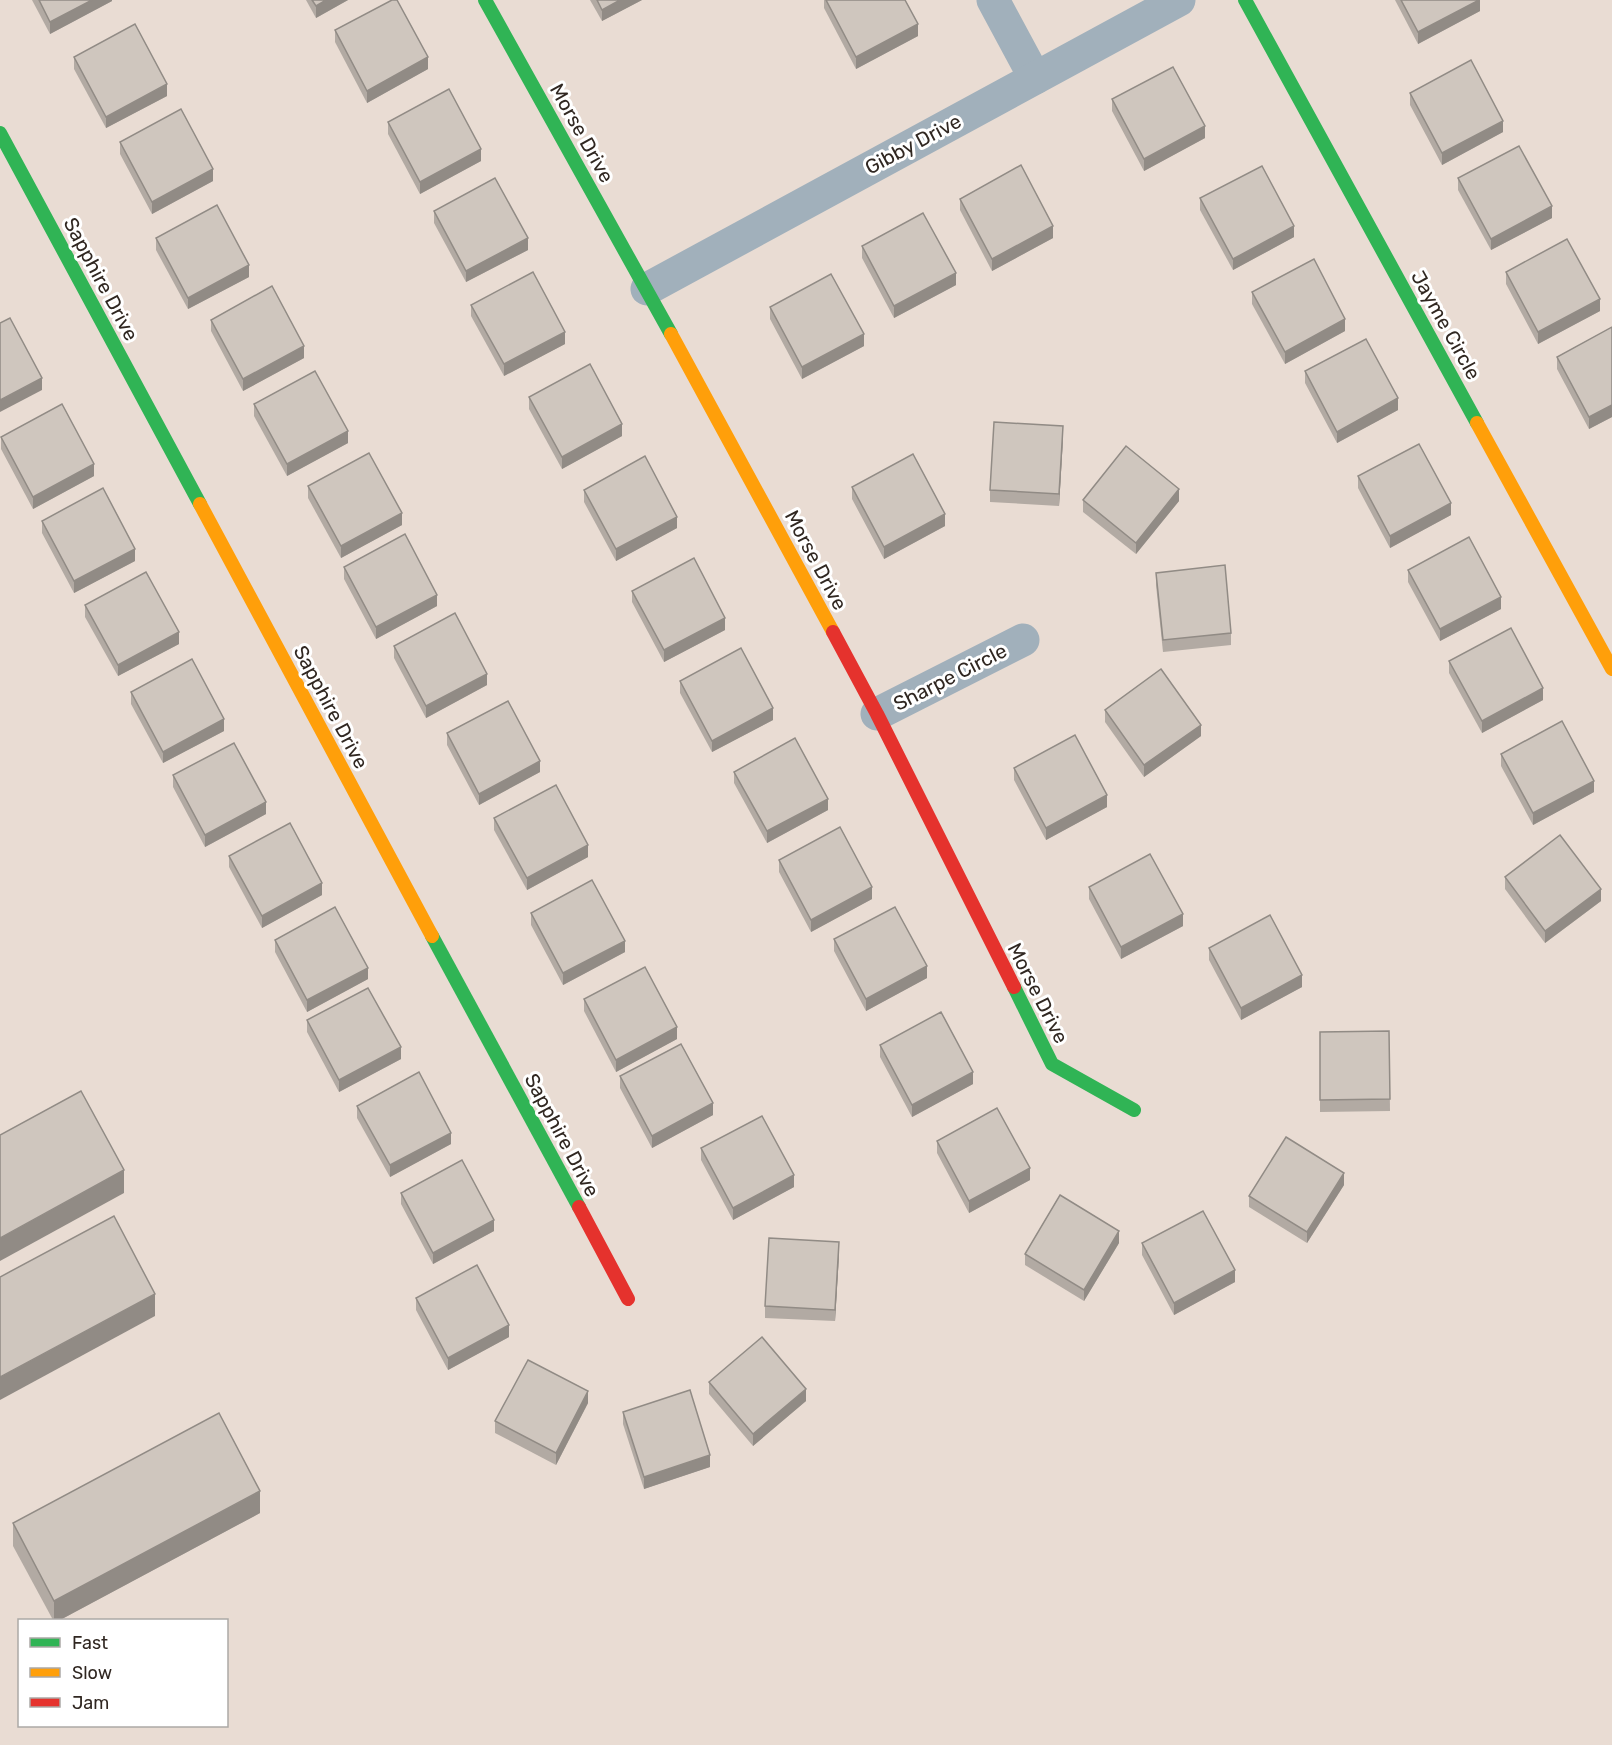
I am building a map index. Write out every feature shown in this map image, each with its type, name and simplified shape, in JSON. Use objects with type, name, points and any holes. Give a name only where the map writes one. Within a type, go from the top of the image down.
[{"type":"street","name":"Morse Drive","points":[[485,0],[647,289],[877,714],[1052,1064],[1134,1110]]},
{"type":"street","points":[[993,0],[1035,78]]},
{"type":"street","name":"Gibby Drive","points":[[647,289],[1179,0]]},
{"type":"street","name":"Jayme Circle","points":[[1245,0],[1612,669]]},
{"type":"street","name":"Sapphire Drive","points":[[0,133],[628,1299]]},
{"type":"street","name":"Sharpe Circle","points":[[877,714],[1023,640]]},
{"type":"building","points":[[39,0],[92,0],[50,22]]},
{"type":"building","points":[[312,0],[326,0],[316,6]]},
{"type":"building","points":[[392,0],[397,0],[428,57],[367,91],[335,30]]},
{"type":"building","points":[[597,0],[620,0],[602,10]]},
{"type":"building","points":[[826,0],[905,0],[918,24],[856,57]]},
{"type":"building","points":[[1401,0],[1479,0],[1418,32]]},
{"type":"building","points":[[135,24],[167,84],[106,117],[74,57]]},
{"type":"building","points":[[1471,60],[1503,121],[1442,153],[1410,93]]},
{"type":"building","points":[[1173,67],[1205,126],[1144,159],[1112,99]]},
{"type":"building","points":[[449,89],[481,149],[420,182],[388,122]]},
{"type":"building","points":[[181,109],[213,169],[152,202],[120,142]]},
{"type":"building","points":[[1519,146],[1552,206],[1491,239],[1458,178]]},
{"type":"building","points":[[1021,165],[1053,226],[992,259],[960,199]]},
{"type":"building","points":[[1262,166],[1294,226],[1233,259],[1200,198]]},
{"type":"building","points":[[495,178],[528,238],[466,271],[434,211]]},
{"type":"building","points":[[217,205],[249,265],[188,298],[156,238]]},
{"type":"building","points":[[923,213],[956,273],[894,306],[862,246]]},
{"type":"building","points":[[1567,239],[1600,299],[1538,332],[1506,272]]},
{"type":"building","points":[[1314,259],[1345,319],[1285,352],[1252,292]]},
{"type":"building","points":[[533,272],[565,332],[504,364],[471,305]]},
{"type":"building","points":[[831,274],[864,334],[802,367],[770,307]]},
{"type":"building","points":[[272,286],[304,346],[243,379],[211,320]]},
{"type":"building","points":[[10,318],[42,378],[0,400],[0,323]]},
{"type":"building","points":[[1612,327],[1612,405],[1589,417],[1557,357]]},
{"type":"building","points":[[1366,339],[1398,398],[1337,432],[1305,371]]},
{"type":"building","points":[[590,364],[622,424],[562,457],[529,397]]},
{"type":"building","points":[[315,371],[348,431],[287,464],[254,404]]},
{"type":"building","points":[[62,404],[94,464],[33,497],[1,437]]},
{"type":"building","points":[[994,422],[1063,426],[1059,494],[990,490]]},
{"type":"building","points":[[1419,444],[1451,503],[1390,536],[1358,476]]},
{"type":"building","points":[[1126,446],[1179,489],[1136,543],[1083,500]]},
{"type":"building","points":[[369,453],[402,513],[341,546],[308,486]]},
{"type":"building","points":[[913,454],[945,514],[884,547],[852,487]]},
{"type":"building","points":[[645,456],[677,517],[616,549],[584,490]]},
{"type":"building","points":[[103,488],[135,549],[74,581],[42,521]]},
{"type":"building","points":[[405,534],[437,595],[376,627],[344,567]]},
{"type":"building","points":[[1469,537],[1501,597],[1440,629],[1408,570]]},
{"type":"building","points":[[694,558],[725,618],[664,650],[632,591]]},
{"type":"building","points":[[1225,565],[1231,633],[1163,640],[1156,573]]},
{"type":"building","points":[[146,572],[179,632],[118,665],[85,605]]},
{"type":"building","points":[[455,613],[487,674],[426,706],[394,646]]},
{"type":"building","points":[[1511,628],[1543,688],[1482,721],[1449,661]]},
{"type":"building","points":[[741,648],[773,708],[712,741],[680,681]]},
{"type":"building","points":[[192,659],[224,719],[163,752],[131,692]]},
{"type":"building","points":[[1161,669],[1201,725],[1144,765],[1105,710]]},
{"type":"building","points":[[508,701],[540,761],[479,794],[447,733]]},
{"type":"building","points":[[1562,721],[1594,781],[1533,813],[1501,754]]},
{"type":"building","points":[[1075,735],[1107,795],[1046,828],[1014,768]]},
{"type":"building","points":[[795,738],[828,799],[767,831],[734,772]]},
{"type":"building","points":[[234,743],[266,802],[205,835],[173,775]]},
{"type":"building","points":[[556,785],[588,845],[527,878],[494,818]]},
{"type":"building","points":[[290,823],[322,883],[262,916],[229,856]]},
{"type":"building","points":[[840,827],[872,887],[811,920],[779,860]]},
{"type":"building","points":[[1560,835],[1601,889],[1545,931],[1505,877]]},
{"type":"building","points":[[1150,854],[1183,914],[1121,947],[1089,887]]},
{"type":"building","points":[[592,880],[625,941],[563,973],[531,913]]},
{"type":"building","points":[[335,907],[368,968],[307,1000],[275,940]]},
{"type":"building","points":[[895,907],[927,966],[866,999],[834,939]]},
{"type":"building","points":[[1270,915],[1302,975],[1241,1008],[1209,948]]},
{"type":"building","points":[[645,967],[677,1027],[616,1060],[584,999]]},
{"type":"building","points":[[368,988],[401,1047],[339,1080],[307,1020]]},
{"type":"building","points":[[941,1012],[973,1072],[912,1105],[880,1045]]},
{"type":"building","points":[[1389,1031],[1390,1099],[1320,1100],[1320,1032]]},
{"type":"building","points":[[681,1044],[713,1103],[652,1136],[620,1076]]},
{"type":"building","points":[[419,1072],[451,1133],[390,1165],[357,1106]]},
{"type":"building","points":[[81,1091],[124,1170],[0,1238],[0,1135]]},
{"type":"building","points":[[997,1108],[1030,1168],[969,1201],[937,1141]]},
{"type":"building","points":[[762,1116],[794,1175],[733,1208],[701,1148]]},
{"type":"building","points":[[1286,1137],[1344,1173],[1307,1232],[1249,1196]]},
{"type":"building","points":[[462,1160],[494,1220],[433,1253],[401,1193]]},
{"type":"building","points":[[1060,1195],[1119,1231],[1084,1290],[1025,1254]]},
{"type":"building","points":[[1203,1211],[1235,1270],[1174,1303],[1142,1243]]},
{"type":"building","points":[[114,1216],[155,1294],[0,1377],[0,1277]]},
{"type":"building","points":[[769,1238],[839,1242],[835,1310],[765,1306]]},
{"type":"building","points":[[477,1265],[509,1325],[448,1358],[416,1298]]},
{"type":"building","points":[[762,1337],[806,1389],[753,1434],[709,1382]]},
{"type":"building","points":[[528,1360],[588,1391],[556,1453],[495,1421]]},
{"type":"building","points":[[690,1390],[710,1455],[644,1477],[623,1412]]},
{"type":"building","points":[[219,1413],[260,1491],[54,1601],[13,1523]]},
{"type":"traffic: fast","points":[[485,0],[671,334]]},
{"type":"traffic: fast","points":[[1245,0],[1477,423]]},
{"type":"traffic: fast","points":[[0,133],[200,504]]},
{"type":"traffic: fast","points":[[432,936],[579,1207]]},
{"type":"traffic: fast","points":[[1014,987],[1052,1064],[1134,1110]]},
{"type":"traffic: slow","points":[[671,334],[833,632]]},
{"type":"traffic: slow","points":[[1477,423],[1612,669]]},
{"type":"traffic: slow","points":[[200,504],[432,936]]},
{"type":"traffic: jam","points":[[833,632],[877,714],[1014,987]]},
{"type":"traffic: jam","points":[[579,1207],[628,1299]]}]
